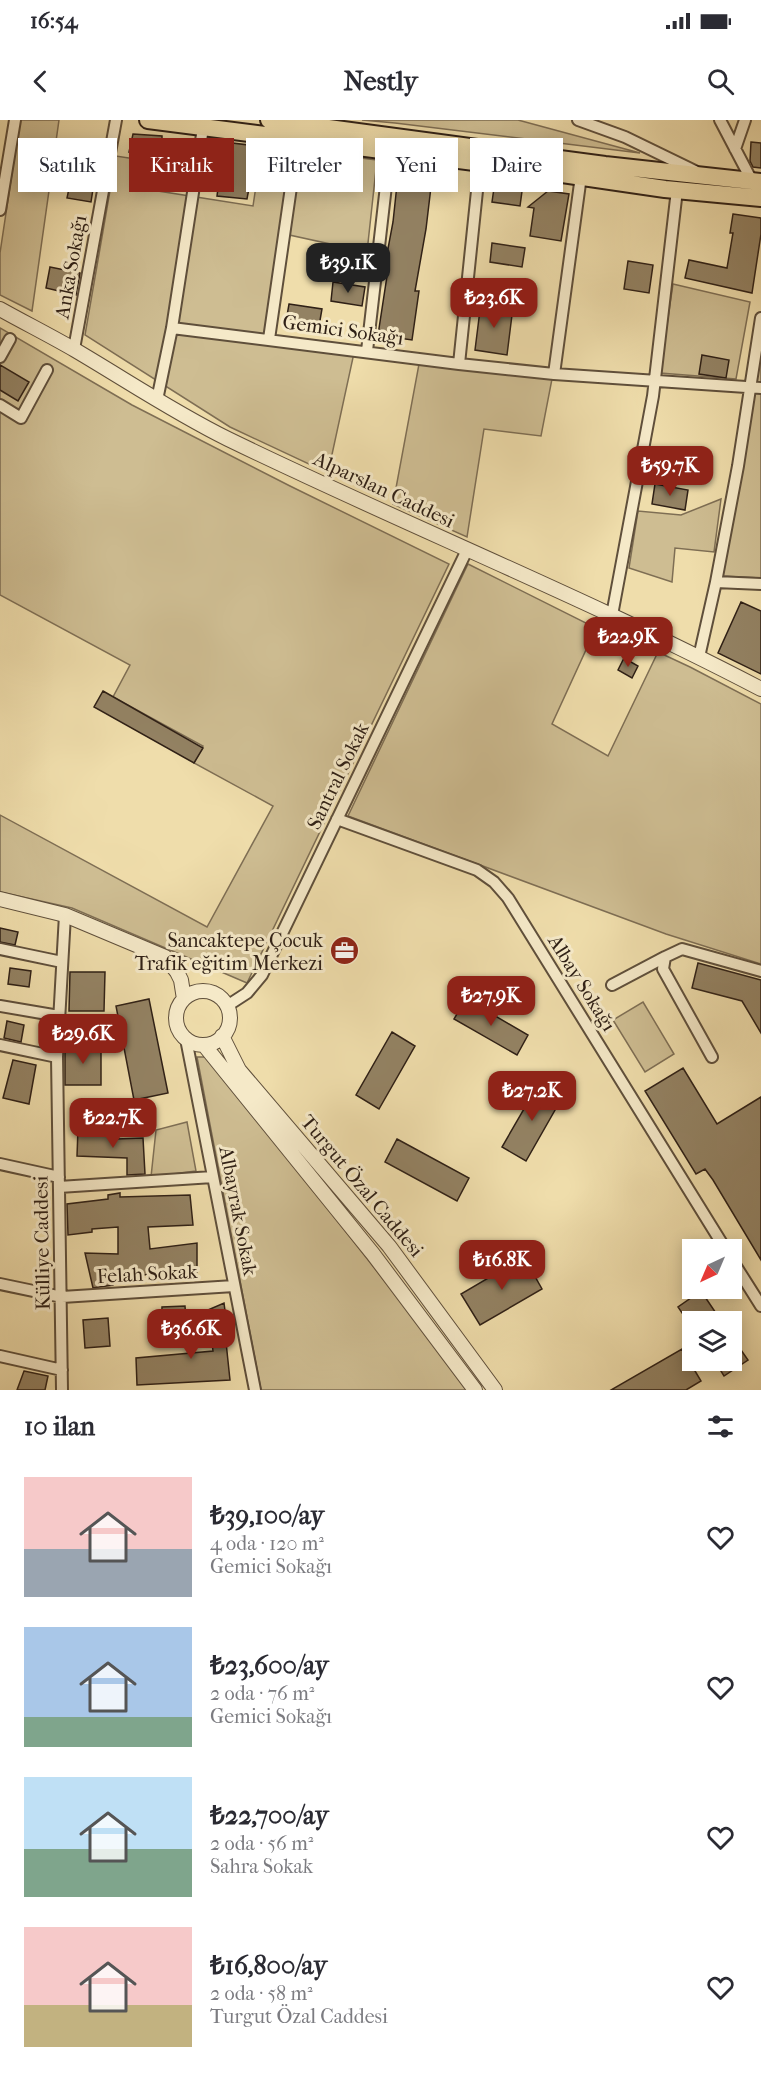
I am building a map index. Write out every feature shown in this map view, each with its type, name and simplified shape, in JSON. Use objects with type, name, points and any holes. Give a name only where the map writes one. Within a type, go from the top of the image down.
[{"type":"main road","points":[[148,120],[203,124],[292,138]]},
{"type":"main road","points":[[269,120],[605,165],[756,182]]},
{"type":"main road","points":[[563,174],[677,190],[761,198]]},
{"type":"street","points":[[0,210],[15,120]]},
{"type":"street","name":"Anka Sokağı","points":[[74,350],[116,120]]},
{"type":"street","points":[[578,120],[625,137],[706,176]]},
{"type":"street","points":[[720,120],[756,182]]},
{"type":"street","points":[[735,149],[745,120]]},
{"type":"street","points":[[157,400],[172,327],[203,124]]},
{"type":"street","points":[[554,374],[581,177]]},
{"type":"street","points":[[612,615],[654,380],[677,190]]},
{"type":"street","points":[[269,339],[290,192]]},
{"type":"street","points":[[367,351],[385,192]]},
{"type":"street","points":[[459,364],[477,192]]},
{"type":"street","name":"Alparslan Caddesi","points":[[0,309],[226,438],[612,615],[761,689]]},
{"type":"street","points":[[699,657],[756,387],[761,318]]},
{"type":"street","name":"Gemici Sokağı","points":[[172,327],[554,374],[756,387]]},
{"type":"street","points":[[0,357],[10,339]]},
{"type":"street","points":[[0,405],[21,418],[47,370]]},
{"type":"street","name":"Santral Sokak","points":[[227,1006],[247,993],[262,975],[467,550]]},
{"type":"street","points":[[716,582],[761,585]]},
{"type":"street","name":"Albay Sokağı","points":[[337,819],[477,870],[494,882],[508,898],[719,1239]]},
{"type":"street","points":[[0,899],[65,915],[165,957],[181,980],[184,999]]},
{"type":"street","name":"Külliye Caddesi","points":[[62,1390],[57,1057],[65,915]]},
{"type":"street","points":[[0,949],[62,962]]},
{"type":"street","points":[[612,985],[682,949],[761,970]]},
{"type":"street","points":[[665,957],[663,969],[712,1057]]},
{"type":"street","points":[[209,992],[217,995],[227,1006],[230,1016],[229,1025],[222,1036],[212,1043],[195,1044],[180,1033],[176,1015],[184,999],[192,993],[209,992]]},
{"type":"street","points":[[0,1006],[59,1016]]},
{"type":"street","name":"Turgut Özal Caddesi","points":[[222,1036],[239,1070],[389,1246],[495,1390]]},
{"type":"street","name":"Albayrak Sokak","points":[[186,1039],[255,1390]]},
{"type":"street","points":[[0,1045],[57,1057]]},
{"type":"street","name":"Turgut Özal Caddesi","points":[[204,1045],[373,1254],[475,1390]]},
{"type":"street","points":[[0,1164],[59,1182],[213,1177]]},
{"type":"street","points":[[742,1276],[761,1306]]},
{"type":"street","name":"Felah Sokak","points":[[0,1284],[62,1297],[234,1287]]},
{"type":"street","points":[[0,1356],[62,1370]]},
{"type":"shaded area","points":[[20,120],[59,120],[56,138],[18,138],[18,192],[49,192],[32,311],[0,295],[0,253]]},
{"type":"shaded area","points":[[362,120],[518,120],[640,153],[563,144],[563,138],[518,138]]},
{"type":"shaded area","points":[[117,156],[129,158],[129,192],[165,192],[253,206],[255,192],[363,192],[363,158],[375,160],[367,252],[280,233],[264,343],[354,353],[328,473],[230,427],[85,335],[110,192],[117,192]]},
{"type":"shaded area","points":[[673,284],[750,302],[736,379],[660,373]]},
{"type":"shaded area","points":[[0,328],[132,405],[449,564],[247,983],[72,908],[0,892],[0,815],[207,927],[273,806],[194,763],[203,746],[113,697],[130,665],[0,595]]},
{"type":"shaded area","points":[[761,329],[761,578],[721,576]]},
{"type":"shaded area","points":[[419,364],[552,379],[541,436],[484,429],[467,537],[393,504]]},
{"type":"shaded area","points":[[721,499],[714,552],[675,548],[672,582],[629,568],[638,511],[681,515]]},
{"type":"shaded area","points":[[468,564],[596,628],[552,724],[608,756],[658,652],[761,704],[761,964],[666,934],[348,816]]},
{"type":"shaded area","points":[[643,1002],[674,1054],[645,1072],[613,1020]]},
{"type":"shaded area","points":[[197,1057],[209,1057],[470,1390],[261,1390]]},
{"type":"shaded area","points":[[187,1122],[196,1171],[151,1177],[156,1130]]},
{"type":"building","points":[[133,134],[162,136],[162,138],[132,138]]},
{"type":"building","points":[[751,142],[761,143],[761,168],[753,167],[750,161]]},
{"type":"building","points":[[234,143],[246,145],[247,199],[217,196],[218,192],[234,192]]},
{"type":"building","points":[[68,192],[93,192],[91,202],[67,198]]},
{"type":"building","points":[[396,192],[430,192],[415,291],[419,291],[412,340],[378,335],[387,276],[383,275]]},
{"type":"building","points":[[493,192],[522,192],[520,206],[492,202]]},
{"type":"building","points":[[547,192],[569,194],[561,241],[530,236],[534,208],[528,207]]},
{"type":"building","points":[[733,214],[761,218],[761,234],[752,293],[685,278],[689,260],[727,268],[733,233],[730,233]]},
{"type":"building","points":[[492,243],[525,248],[522,267],[490,262]]},
{"type":"building","points":[[628,261],[653,265],[649,293],[624,289]]},
{"type":"building","points":[[50,267],[80,273],[76,295],[46,288]]},
{"type":"building","points":[[333,282],[365,287],[362,306],[331,301]]},
{"type":"building","points":[[481,302],[513,307],[507,355],[475,350]]},
{"type":"building","points":[[289,304],[322,309],[318,332],[285,327]]},
{"type":"building","points":[[702,355],[729,360],[726,378],[699,374]]},
{"type":"building","points":[[0,365],[29,382],[18,401],[0,390]]},
{"type":"building","points":[[655,484],[688,490],[685,510],[652,504]]},
{"type":"building","points":[[741,602],[761,611],[761,674],[718,653]]},
{"type":"building","points":[[624,658],[638,666],[632,678],[618,670]]},
{"type":"building","points":[[103,691],[203,748],[194,763],[94,707]]},
{"type":"building","points":[[0,928],[18,932],[15,945],[0,942]]},
{"type":"building","points":[[698,963],[761,980],[761,1033],[742,1001],[692,988]]},
{"type":"building","points":[[10,968],[31,971],[29,987],[8,984]]},
{"type":"building","points":[[70,972],[105,972],[104,1011],[69,1011]]},
{"type":"building","points":[[149,999],[168,1093],[134,1100],[116,1006]]},
{"type":"building","points":[[466,999],[528,1035],[517,1055],[454,1019]]},
{"type":"building","points":[[7,1021],[24,1025],[21,1042],[4,1038]]},
{"type":"building","points":[[392,1032],[415,1046],[379,1109],[356,1095]]},
{"type":"building","points":[[65,1045],[101,1046],[101,1085],[65,1085]]},
{"type":"building","points":[[13,1060],[36,1065],[29,1104],[3,1098]]},
{"type":"building","points":[[683,1068],[717,1124],[761,1097],[761,1260],[713,1180],[705,1169],[696,1174],[645,1091]]},
{"type":"building","points":[[539,1083],[563,1096],[526,1161],[502,1147]]},
{"type":"building","points":[[78,1129],[116,1133],[116,1139],[143,1138],[145,1174],[127,1175],[127,1158],[77,1156]]},
{"type":"building","points":[[397,1139],[469,1178],[457,1201],[385,1162]]},
{"type":"building","points":[[120,1193],[120,1197],[190,1195],[193,1225],[148,1227],[150,1249],[197,1243],[197,1272],[141,1275],[141,1271],[112,1277],[113,1285],[93,1288],[85,1253],[118,1254],[118,1227],[92,1229],[92,1232],[68,1235],[67,1204],[108,1199],[108,1195]]},
{"type":"building","points":[[524,1257],[542,1289],[480,1325],[461,1294]]},
{"type":"building","points":[[690,1299],[706,1299],[715,1311],[682,1311],[682,1313],[678,1307]]},
{"type":"building","points":[[224,1303],[229,1342],[226,1342],[230,1380],[137,1385],[136,1358],[213,1351],[208,1310]]},
{"type":"building","points":[[185,1306],[187,1336],[161,1336],[162,1307]]},
{"type":"building","points":[[108,1318],[110,1346],[85,1348],[83,1320]]},
{"type":"building","points":[[682,1349],[682,1371],[695,1371],[701,1381],[686,1390],[611,1390]]},
{"type":"building","points":[[742,1351],[748,1360],[742,1364]]},
{"type":"building","points":[[24,1371],[48,1376],[45,1390],[17,1390]]},
{"type":"building","points":[[721,1371],[732,1371],[724,1376]]},
{"type":"place","name":"Sancaktepe Çocuk Trafik eğitim Merkezi","points":[[344,951]]}]
